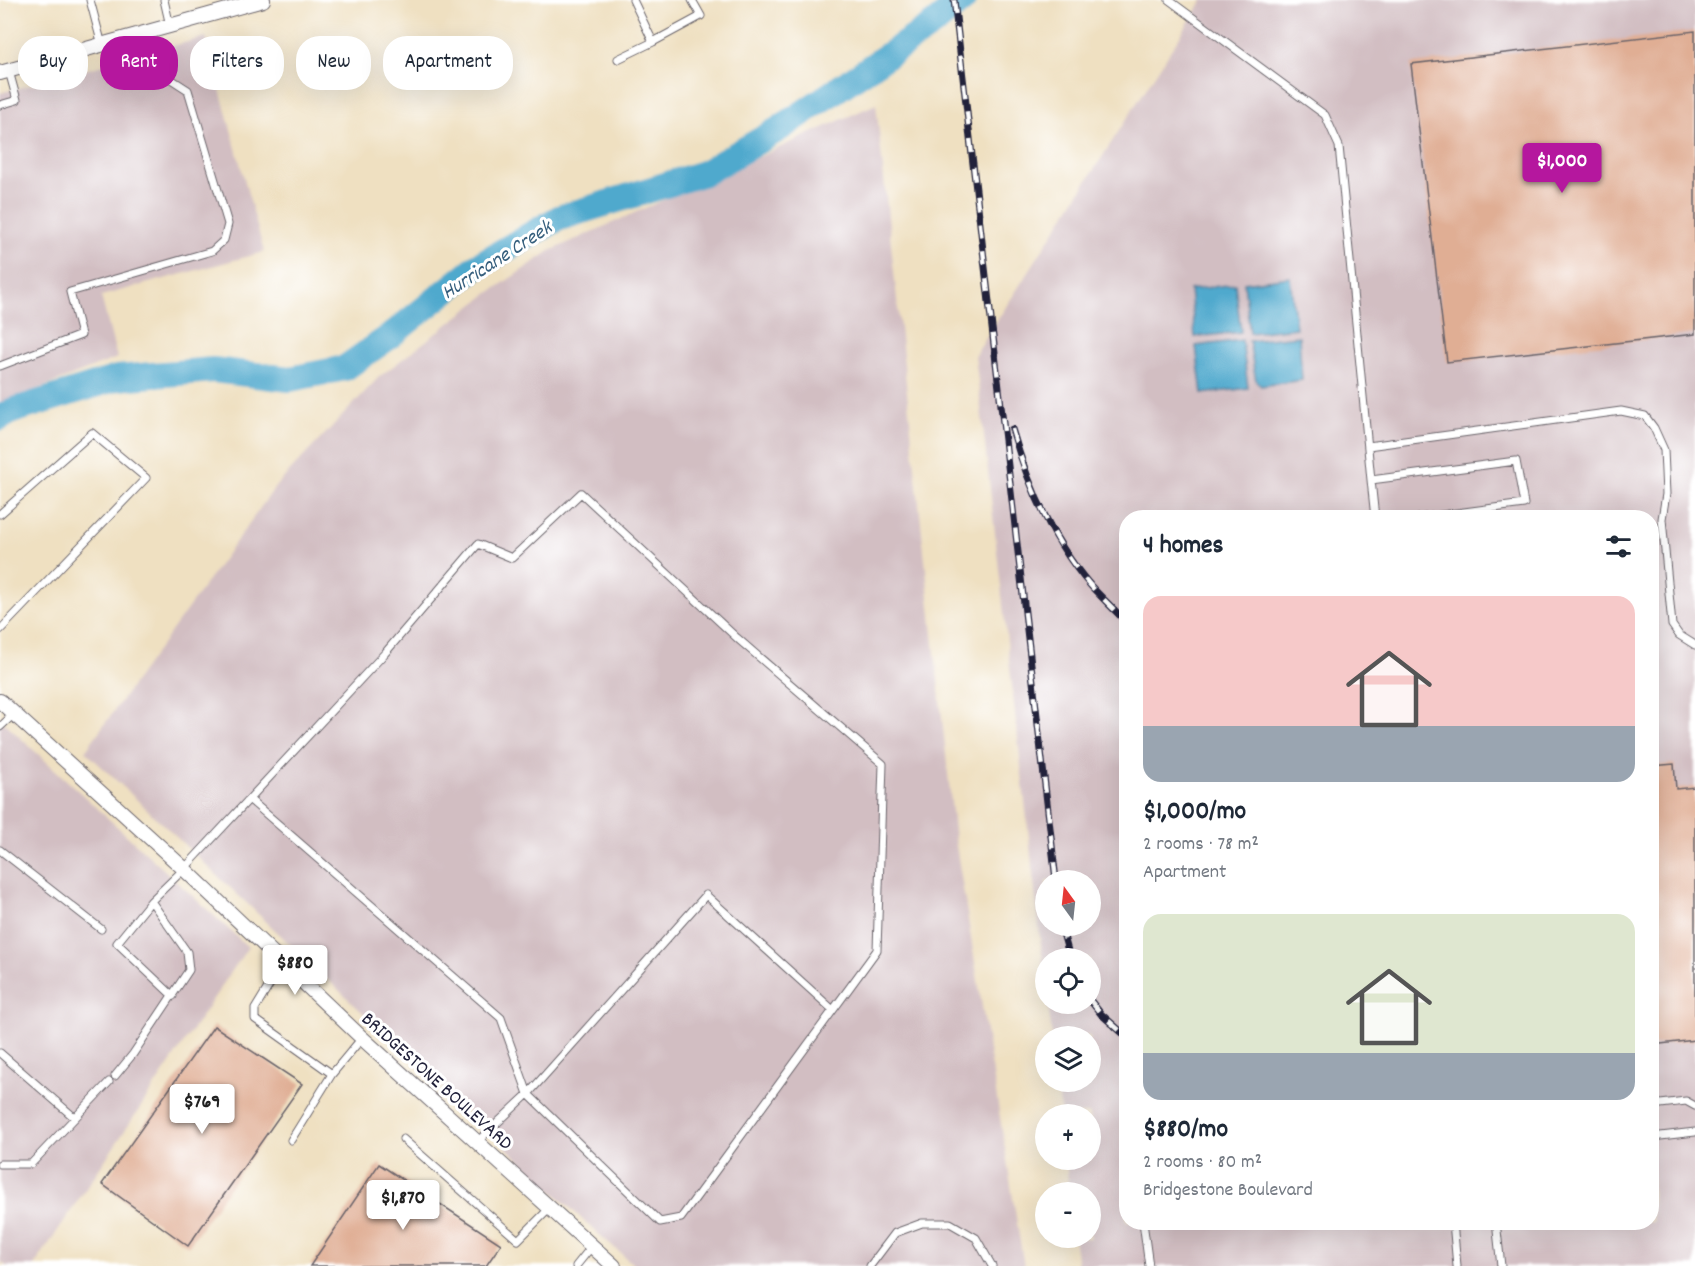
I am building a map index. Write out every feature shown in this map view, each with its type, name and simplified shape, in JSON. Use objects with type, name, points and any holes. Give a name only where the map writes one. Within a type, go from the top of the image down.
[{"type":"street","points":[[134,36],[263,0]]},
{"type":"street","points":[[4,72],[100,46]]},
{"type":"street","name":"BRIDGESTONE BOULEVARD","points":[[5,708],[184,869],[362,1038],[614,1266]]},
{"type":"lane","points":[[90,0],[100,38]]},
{"type":"lane","points":[[164,0],[170,26]]},
{"type":"lane","points":[[633,0],[653,42]]},
{"type":"lane","points":[[618,59],[701,16],[692,0]]},
{"type":"lane","points":[[1169,0],[1325,115],[1339,146],[1374,510]]},
{"type":"lane","points":[[0,366],[81,335],[70,292],[212,251],[224,240],[228,224],[188,90],[157,70],[144,33]]},
{"type":"lane","points":[[0,105],[16,100],[4,72]]},
{"type":"lane","points":[[1368,446],[1621,411],[1645,416],[1654,428],[1664,450],[1666,494],[1662,519],[1672,625],[1679,635],[1695,645]]},
{"type":"lane","points":[[0,514],[92,433],[146,478],[0,630]]},
{"type":"lane","points":[[1371,480],[1516,461],[1524,504],[1479,510]]},
{"type":"lane","points":[[173,996],[117,943],[151,901],[184,869],[249,799],[385,653],[478,544],[512,558],[581,494],[737,638],[883,764],[877,950],[681,1218],[660,1222],[528,1094],[501,1018],[249,799]]},
{"type":"lane","points":[[0,728],[5,708]]},
{"type":"lane","points":[[0,850],[101,929]]},
{"type":"lane","points":[[477,1142],[528,1094],[706,895],[833,1010]]},
{"type":"lane","points":[[0,1164],[31,1164],[133,1054],[189,970],[187,952],[151,901]]},
{"type":"lane","points":[[283,963],[255,1009],[255,1019],[332,1074]]},
{"type":"lane","points":[[291,1140],[332,1074],[362,1038]]},
{"type":"lane","points":[[0,1053],[75,1118]]},
{"type":"lane","points":[[1659,1105],[1686,1101],[1695,1106]]},
{"type":"lane","points":[[1659,1136],[1695,1132]]},
{"type":"lane","points":[[403,1139],[518,1240],[550,1208]]},
{"type":"lane","points":[[870,1266],[895,1233],[922,1223],[950,1223],[976,1238],[992,1266]]},
{"type":"lane","points":[[1144,1230],[1149,1266]]},
{"type":"lane","points":[[1453,1230],[1457,1266]]},
{"type":"lane","points":[[1497,1230],[1501,1266]]},
{"type":"lane","points":[[576,1266],[592,1246]]},
{"type":"shaded area","points":[[1203,0],[1695,0],[1695,1266],[1078,1266],[1075,1248],[1101,1248],[1101,1182],[1068,1182],[1067,1170],[1101,1170],[1101,1104],[1060,1104],[1058,1092],[1101,1092],[1101,1026],[1051,1026],[1049,1014],[1101,1014],[1101,948],[1041,948],[1040,936],[1101,936],[1101,870],[1035,870],[1035,892],[975,355]]},
{"type":"shaded area","points":[[190,41],[190,90],[220,90],[264,252],[101,296],[117,358],[0,404],[0,93],[18,88],[18,90],[88,90],[88,69],[100,66],[100,90],[178,90],[178,45]]},
{"type":"shaded area","points":[[876,104],[955,839],[1024,1266],[635,1266],[584,1221],[85,751],[276,486],[379,377],[486,295],[550,251]]},
{"type":"shaded area","points":[[0,719],[248,947],[34,1266],[7,1266],[0,1262]]},
{"type":"water","points":[[1290,277],[1296,328],[1250,333],[1244,283]]},
{"type":"water","points":[[1235,284],[1241,332],[1195,337],[1190,290]]},
{"type":"water","points":[[1299,336],[1302,380],[1261,386],[1256,381],[1249,341]]},
{"type":"water","points":[[1242,340],[1248,388],[1202,394],[1196,346]]},
{"type":"building","points":[[1695,31],[1695,334],[1447,362],[1411,64]]},
{"type":"building","points":[[1674,764],[1676,789],[1695,787],[1695,1040],[1659,1044],[1659,765]]},
{"type":"building","points":[[214,1026],[302,1084],[188,1246],[102,1184]]},
{"type":"building","points":[[379,1164],[501,1244],[486,1266],[310,1266]]},
{"type":"waterway","name":"Hurricane Creek","points":[[0,418],[12,411],[117,378],[213,370],[290,379],[345,368],[389,337],[477,266],[559,218],[704,173],[779,129],[935,23],[963,0]]},
{"type":"railway","points":[[954,0],[1055,870]]},
{"type":"railway","points":[[1012,429],[1034,491],[1053,531],[1077,569],[1119,615]]},
{"type":"railway","points":[[1064,936],[1067,948]]},
{"type":"railway","points":[[1101,1014],[1119,1030]]}]
